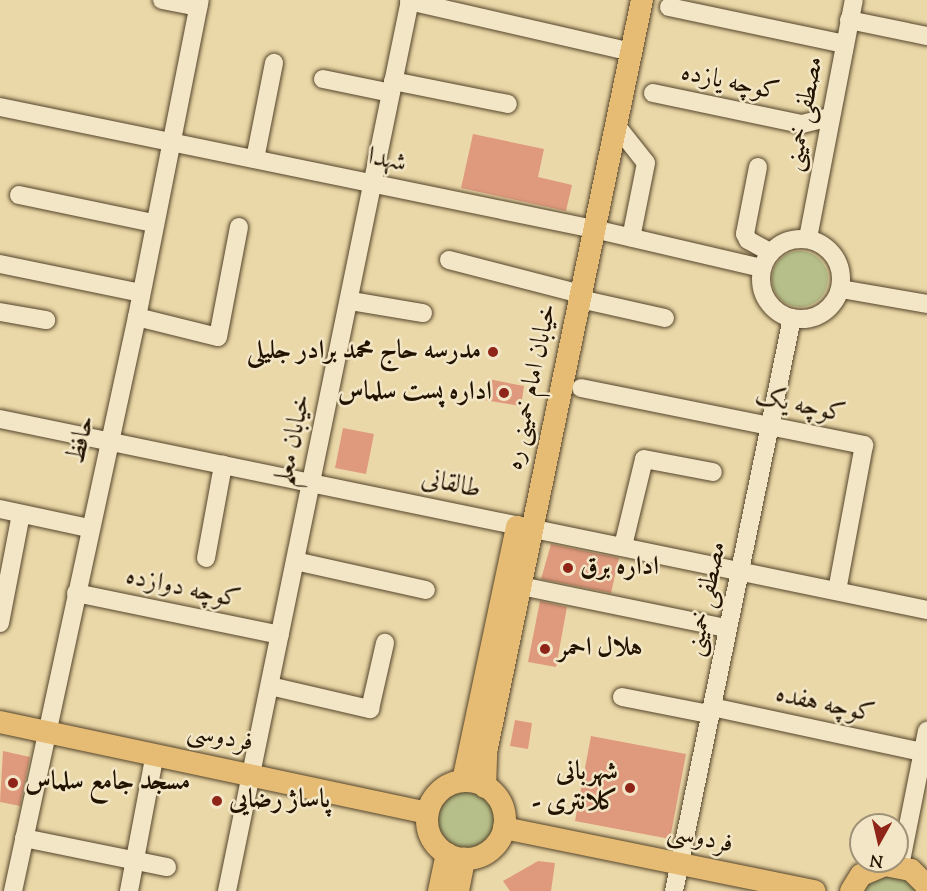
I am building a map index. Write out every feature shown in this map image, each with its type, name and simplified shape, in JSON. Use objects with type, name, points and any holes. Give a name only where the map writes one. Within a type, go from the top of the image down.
[{"type":"main road","name":"خیابان امام خمینی ره","points":[[463,781],[525,527],[588,228],[619,49],[630,0]]},
{"type":"main road","name":"خیابان امام خمینی ره","points":[[588,228],[616,125],[642,0]]},
{"type":"main road","name":"خیابان امام خمینی ره","points":[[485,787],[486,752],[521,586],[525,527]]},
{"type":"main road","name":"فردوسی","points":[[0,722],[427,813]]},
{"type":"main road","points":[[463,781],[485,787],[501,804],[504,828],[494,848],[485,854],[455,857],[430,837],[427,813],[436,794],[463,781]]},
{"type":"main road","name":"فردوسی","points":[[504,828],[815,891]]},
{"type":"main road","points":[[440,891],[455,857]]},
{"type":"main road","points":[[455,857],[458,891]]},
{"type":"main road","points":[[909,869],[927,886]]},
{"type":"main road","points":[[851,891],[865,873]]},
{"type":"street","points":[[162,0],[199,3]]},
{"type":"street","points":[[410,0],[619,49]]},
{"type":"street","name":"خیابان معلم","points":[[227,891],[351,301],[372,184],[410,0]]},
{"type":"street","name":"مصطفی خمینی","points":[[808,238],[854,0]]},
{"type":"street","name":"حافظ","points":[[13,891],[9,870],[24,838],[89,528],[137,317],[153,223],[199,3]]},
{"type":"street","points":[[669,7],[845,44]]},
{"type":"street","points":[[849,20],[927,36]]},
{"type":"street","points":[[255,159],[274,63]]},
{"type":"street","points":[[323,79],[508,104]]},
{"type":"street","name":"کوچه یازده","points":[[654,93],[802,124],[831,117]]},
{"type":"street","name":"شهدا","points":[[0,107],[631,238],[766,260]]},
{"type":"street","points":[[616,125],[646,163],[631,238]]},
{"type":"street","points":[[759,167],[745,234],[766,260]]},
{"type":"street","points":[[19,195],[153,223]]},
{"type":"street","points":[[137,317],[218,336],[239,227]]},
{"type":"street","points":[[808,238],[825,246],[838,261],[841,289],[829,309],[818,316],[792,318],[769,304],[762,292],[766,260],[781,243],[808,238]]},
{"type":"street","points":[[449,260],[665,318]]},
{"type":"street","points":[[0,264],[141,293]]},
{"type":"street","points":[[841,289],[927,304]]},
{"type":"street","points":[[351,301],[423,313]]},
{"type":"street","points":[[0,312],[46,320]]},
{"type":"street","name":"مصطفی خمینی","points":[[674,891],[726,628],[792,318]]},
{"type":"street","name":"کوچه یک","points":[[581,388],[864,445],[837,591]]},
{"type":"street","name":"طالقانی","points":[[0,419],[927,610]]},
{"type":"street","points":[[623,546],[644,459],[713,471]]},
{"type":"street","points":[[206,558],[223,465]]},
{"type":"street","points":[[0,509],[89,528]]},
{"type":"street","points":[[0,623],[21,514]]},
{"type":"street","points":[[296,561],[426,590]]},
{"type":"street","points":[[521,586],[726,628]]},
{"type":"street","name":"کوچه دوازده","points":[[76,592],[279,635]]},
{"type":"street","points":[[270,686],[370,709],[385,643]]},
{"type":"street","name":"کوچه هفده","points":[[622,698],[711,711],[925,753]]},
{"type":"street","points":[[909,825],[925,753],[927,731]]},
{"type":"street","points":[[129,891],[155,754]]},
{"type":"street","points":[[24,838],[167,867]]},
{"type":"green space","points":[[800,251],[811,253],[820,259],[826,268],[828,279],[826,290],[820,299],[811,305],[800,307],[789,305],[780,299],[774,290],[772,279],[774,268],[780,259],[789,253]]},
{"type":"green space","points":[[465,787],[478,790],[488,797],[495,807],[498,820],[495,833],[488,843],[478,850],[465,853],[452,850],[442,843],[435,833],[432,820],[435,807],[442,797],[452,790]]},
{"type":"green space","points":[[890,875],[909,882],[917,891],[863,891],[871,882]]},
{"type":"building","points":[[473,134],[544,149],[538,177],[572,185],[566,211],[461,188]]},
{"type":"building","name":"اداره پست سلماس","points":[[488,379],[524,386],[521,406],[484,400]]},
{"type":"building","points":[[343,428],[374,434],[366,474],[335,468]]},
{"type":"building","name":"اداره برق","points":[[551,544],[619,558],[611,593],[541,579]]},
{"type":"building","points":[[540,601],[567,607],[556,667],[528,662]]},
{"type":"building","points":[[515,720],[532,723],[528,749],[510,746]]},
{"type":"building","name":"شهربانی - کلانتری","points":[[591,736],[686,754],[670,839],[575,821]]},
{"type":"building","name":"مسجد جامع سلماس","points":[[3,751],[30,757],[20,806],[0,802]]},
{"type":"building","points":[[538,861],[555,863],[551,891],[510,891],[503,881]]},
{"type":"place","name":"مدرسه حاج محمد برادر جلیلی","points":[[493,352]]},
{"type":"place","name":"اداره پست سلماس","points":[[504,393]]},
{"type":"place","name":"اداره برق","points":[[568,568]]},
{"type":"place","name":"هلال احمر","points":[[545,649]]},
{"type":"place","name":"مسجد جامع سلماس","points":[[13,783]]},
{"type":"place","name":"شهربانی - کلانتری","points":[[630,788]]},
{"type":"place","name":"پاساژ رضایی","points":[[217,801]]}]
